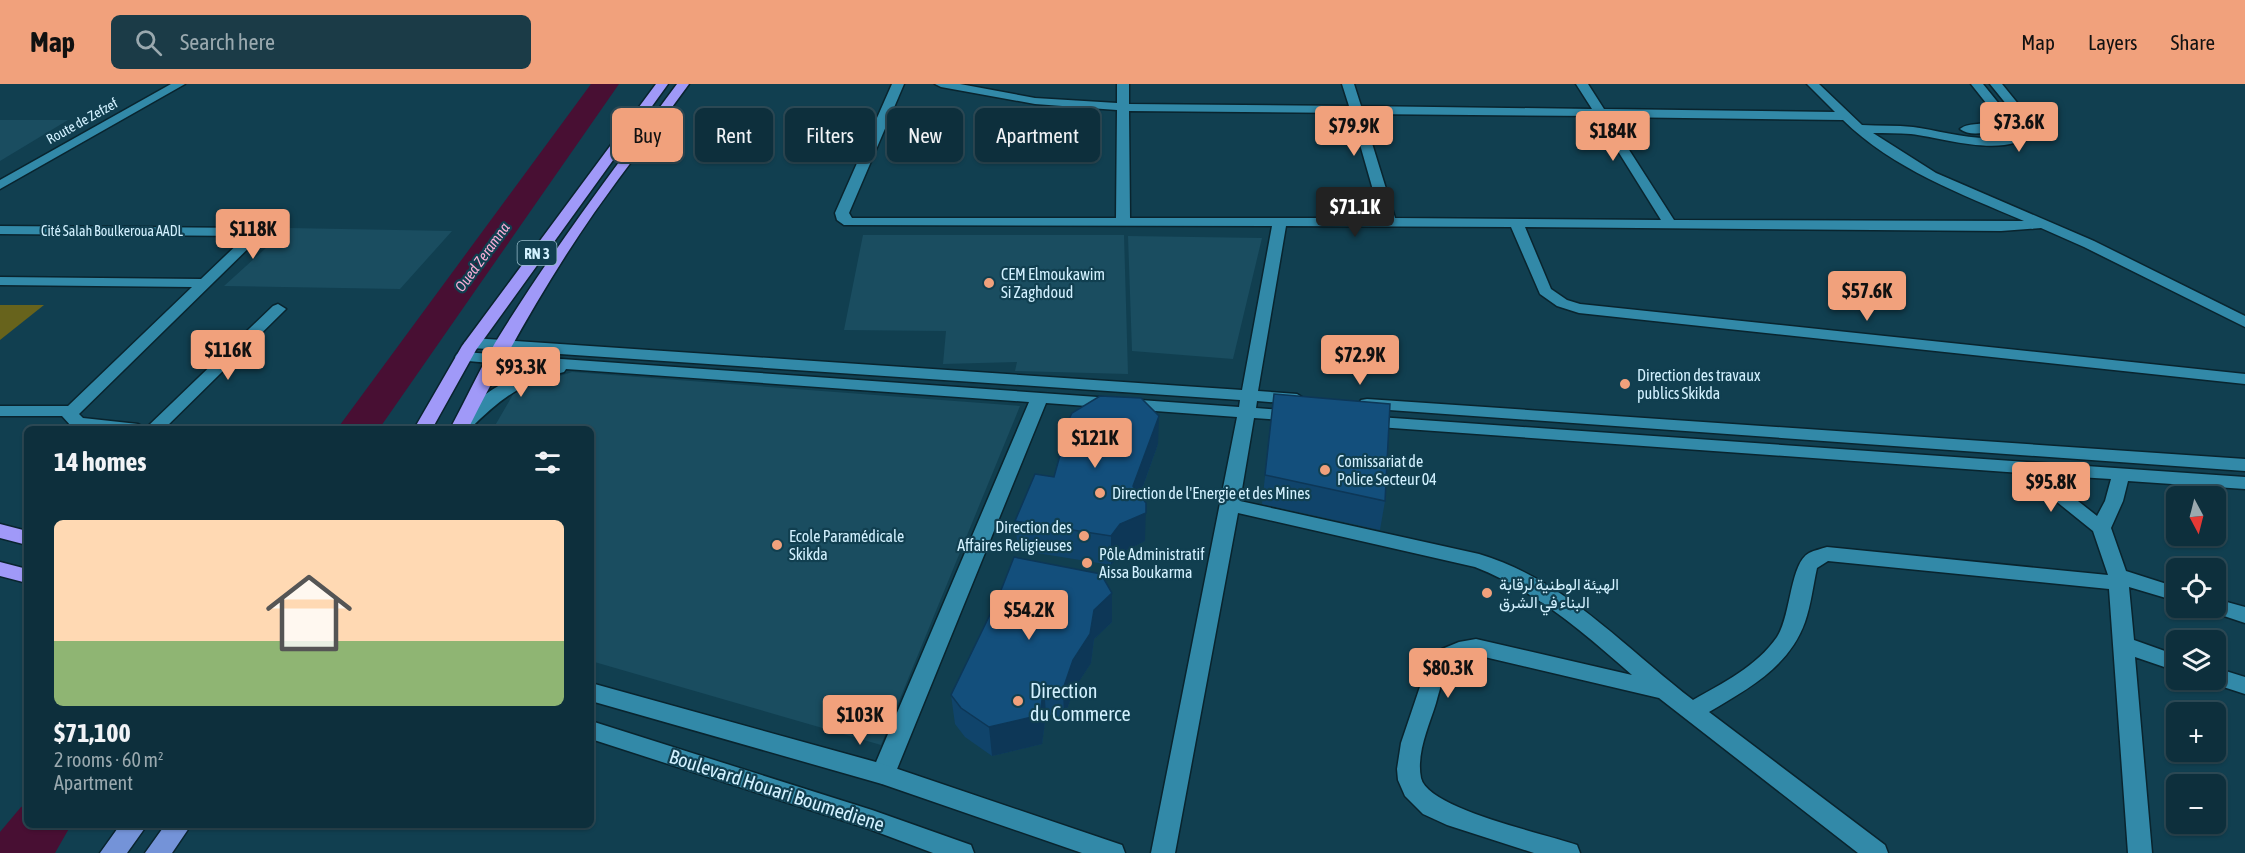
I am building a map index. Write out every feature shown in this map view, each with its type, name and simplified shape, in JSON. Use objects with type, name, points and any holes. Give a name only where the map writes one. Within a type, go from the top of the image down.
[{"type":"highway","name":"RN 3","points":[[425,426],[468,350],[662,84]]},
{"type":"highway","name":"RN 3","points":[[461,426],[498,352],[588,212],[683,84]]},
{"type":"highway","points":[[0,531],[24,537]]},
{"type":"highway","points":[[0,569],[24,575]]},
{"type":"main road","points":[[112,853],[133,828]]},
{"type":"main road","points":[[157,853],[177,828]]},
{"type":"street","name":"Route de Zefzef","points":[[0,175],[161,84]]},
{"type":"street","name":"Route de Zefzef","points":[[0,185],[179,84]]},
{"type":"street","points":[[898,84],[842,213],[845,220],[863,223],[1389,222],[2001,227],[2042,224]]},
{"type":"street","points":[[940,84],[1035,101],[1123,107],[1845,116]]},
{"type":"street","points":[[1123,84],[1123,223]]},
{"type":"street","points":[[1348,84],[1389,222]]},
{"type":"street","points":[[1582,84],[1670,224]]},
{"type":"street","points":[[1813,84],[1859,129],[1903,160],[1931,176],[2105,251],[2245,322]]},
{"type":"street","points":[[1920,132],[1935,129],[1984,129],[2000,123],[2002,117],[1977,84]]},
{"type":"street","points":[[1859,129],[1920,132],[1946,138],[1985,140],[2009,140],[2025,134],[2028,131],[2026,121],[1996,84]]},
{"type":"street","points":[[1163,853],[1230,505],[1280,222]]},
{"type":"street","points":[[1517,224],[1545,291],[1562,303],[1579,308],[2245,378]]},
{"type":"street","name":"Cité Salah Boulkeroua AADL","points":[[0,230],[258,232],[72,411],[67,411]]},
{"type":"street","points":[[0,281],[206,283]]},
{"type":"street","points":[[157,426],[278,309]]},
{"type":"street","points":[[468,350],[1248,404],[1317,417]]},
{"type":"street","points":[[498,352],[580,364],[1040,397],[1248,404],[1308,400]]},
{"type":"street","points":[[463,426],[499,390],[521,378],[580,364]]},
{"type":"street","points":[[883,774],[1040,397]]},
{"type":"street","points":[[0,411],[67,411],[78,423],[108,426]]},
{"type":"street","points":[[2245,465],[1354,412],[2026,468],[2245,483]]},
{"type":"street","points":[[2026,468],[2101,528],[2118,580],[2140,853]]},
{"type":"street","points":[[2101,528],[2114,501],[2121,474]]},
{"type":"street","points":[[1230,505],[1479,561],[1516,575],[1550,594],[1667,692],[1876,853]]},
{"type":"street","points":[[1693,711],[1749,676],[1772,658],[1793,627],[1808,565],[1815,558],[1827,554],[2118,580],[2166,592]]},
{"type":"street","points":[[2226,609],[2245,615]]},
{"type":"street","points":[[2124,645],[2166,660]]},
{"type":"street","points":[[1568,853],[1447,816],[1433,809],[1413,788],[1407,765],[1437,666],[1445,656],[1459,649],[1476,647],[1667,692]]},
{"type":"street","points":[[2226,679],[2245,686]]},
{"type":"street","points":[[594,693],[883,774],[1113,853]]},
{"type":"street","name":"Boulevard Houari Boumediene","points":[[594,731],[872,820],[962,853]]},
{"type":"shaded area","points":[[0,120],[68,120],[0,161]]},
{"type":"shaded area","points":[[288,228],[452,231],[400,289],[224,286]]},
{"type":"shaded area","name":"CEM Elmoukawim Si Zaghdoud","points":[[863,235],[1124,235],[1128,374],[1015,371],[1017,362],[943,364],[946,331],[844,330]]},
{"type":"shaded area","points":[[1128,236],[1262,238],[1233,359],[1132,351]]},
{"type":"shaded area","points":[[0,305],[44,305],[0,340]]},
{"type":"shaded area","name":"Ecole Paramédicale Skikda","points":[[572,372],[1020,406],[881,745],[594,662],[594,426],[495,426],[515,391]]},
{"type":"building","name":"Comissariat de Police Secteur 04","points":[[1274,394],[1390,404],[1385,501],[1265,475]]},
{"type":"building","points":[[1100,396],[1141,398],[1159,416],[1133,486],[1146,503],[1146,513],[1120,524],[1111,536],[1015,521],[1035,474],[1054,477],[1064,441],[1059,440],[1072,413]]},
{"type":"building","points":[[1014,557],[1101,574],[1112,593],[1094,610],[1090,634],[1073,660],[1063,689],[1044,685],[1040,715],[989,727],[961,708],[951,695],[998,598]]},
{"type":"waterway","name":"Oued Zeramna","points":[[360,426],[605,84]]},
{"type":"waterway","name":"Oued Zeramna","points":[[19,853],[40,828]]},
{"type":"place","name":"CEM Elmoukawim Si Zaghdoud","points":[[989,283]]},
{"type":"place","name":"Direction des travaux publics Skikda","points":[[1625,384]]},
{"type":"place","name":"Comissariat de Police Secteur 04","points":[[1325,470]]},
{"type":"place","name":"Direction de l'Energie et des Mines","points":[[1100,493]]},
{"type":"place","name":"Direction des Affaires Religieuses","points":[[1084,536]]},
{"type":"place","name":"Ecole Paramédicale Skikda","points":[[777,545]]},
{"type":"place","name":"Pôle Administratif Aissa Boukarma","points":[[1087,563]]},
{"type":"place","name":"الهيئة الوطنية لرقابة البناء في الشرق","points":[[1487,593]]},
{"type":"place","name":"Direction du Commerce","points":[[1018,701]]}]
